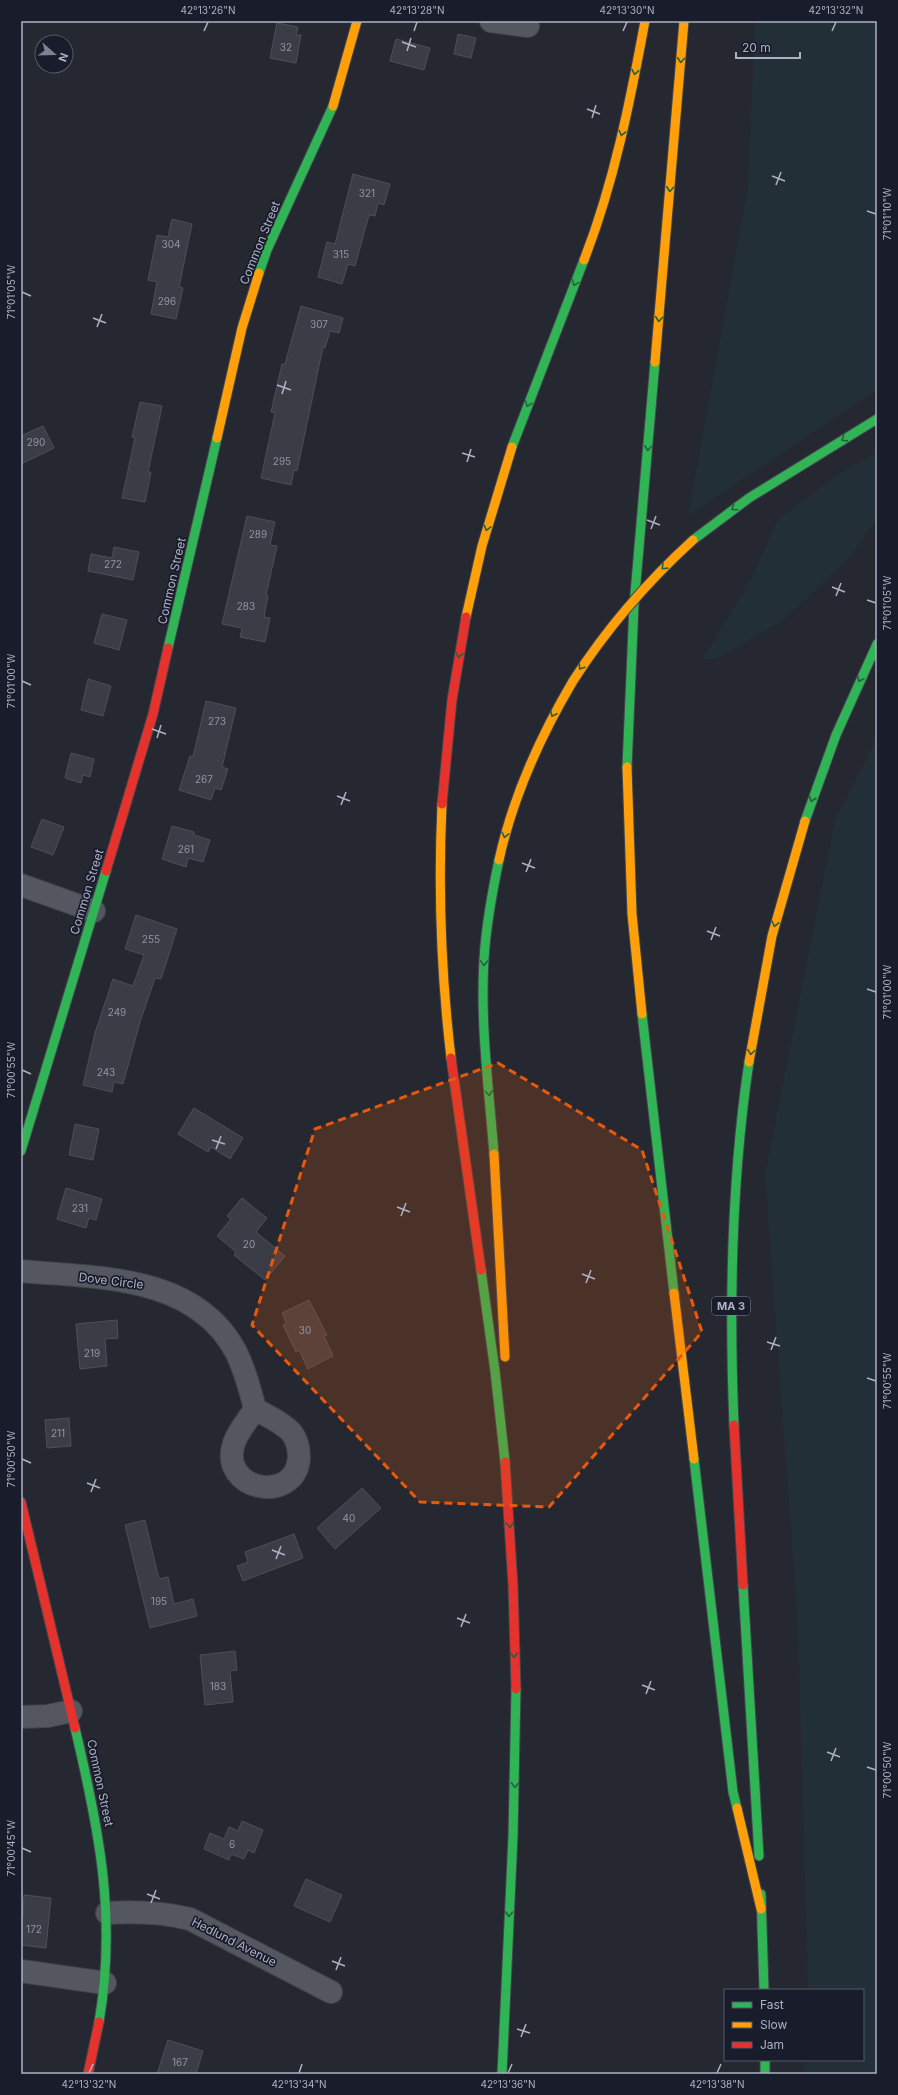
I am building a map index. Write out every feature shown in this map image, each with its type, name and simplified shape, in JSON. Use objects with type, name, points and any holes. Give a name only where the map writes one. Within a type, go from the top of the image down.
[{"type":"main road","name":"Common Street","points":[[21,1151],[153,714],[252,293],[267,250],[337,97],[357,21]]},
{"type":"main road","points":[[507,1486],[496,1378],[445,1009],[438,889],[444,773],[453,693],[460,648],[474,579],[494,503],[518,430],[599,215],[625,122],[645,21]]},
{"type":"main road","points":[[684,21],[634,605],[628,721],[628,837],[632,914],[639,992],[733,1792],[761,1909]]},
{"type":"main road","points":[[502,2074],[506,1954],[513,1837],[515,1758],[514,1608],[507,1486],[502,1270],[485,1035],[484,961],[492,890],[515,801],[542,736],[573,681],[596,645],[627,606],[659,572],[693,540],[749,498],[877,419]]},
{"type":"main road","name":"MA 3","points":[[764,1989],[761,1909],[731,1362],[733,1243],[741,1126],[758,1010],[773,932],[787,879],[805,819],[832,746],[877,644]]},
{"type":"main road","name":"Common Street","points":[[21,1502],[96,1821],[103,1866],[107,1913],[105,1983],[99,2026],[88,2074]]},
{"type":"main road","points":[[493,2074],[506,1954]]},
{"type":"main road","points":[[765,2061],[765,2074]]},
{"type":"street","points":[[491,21],[528,26]]},
{"type":"street","points":[[21,885],[94,911]]},
{"type":"street","name":"Dove Circle","points":[[21,1272],[140,1284],[169,1293],[182,1299],[207,1317],[235,1350],[246,1377],[255,1409]]},
{"type":"street","points":[[21,1717],[48,1716],[71,1711]]},
{"type":"street","name":"Hedlund Avenue","points":[[107,1913],[131,1911],[166,1914],[190,1919],[331,1992]]},
{"type":"street","points":[[21,1971],[105,1983]]},
{"type":"highlighted area","points":[[498,1063],[642,1150],[702,1332],[549,1507],[420,1502],[252,1325],[315,1129]]},
{"type":"shaded area","points":[[755,21],[877,21],[877,390],[688,516],[748,187]]},
{"type":"shaded area","points":[[877,453],[877,519],[848,559],[782,621],[718,658],[702,660],[750,582],[778,519],[848,468]]},
{"type":"shaded area","points":[[877,737],[877,2074],[804,2074],[805,2061],[864,2061],[864,1989],[808,1989],[798,1627],[765,1175],[835,820]]},
{"type":"building","points":[[277,23],[298,27],[296,35],[301,35],[296,63],[270,58]]},
{"type":"building","points":[[458,34],[476,38],[471,58],[454,54]]},
{"type":"building","points":[[396,39],[430,48],[424,70],[390,61]]},
{"type":"building","points":[[353,174],[390,184],[384,205],[378,203],[375,216],[369,215],[355,266],[348,264],[342,284],[318,277],[327,242],[335,244]]},
{"type":"building","points":[[172,219],[192,224],[179,287],[183,288],[176,319],[151,314],[157,282],[148,280],[157,235],[168,237]]},
{"type":"building","points":[[301,306],[343,318],[339,333],[330,331],[325,348],[323,347],[297,471],[294,470],[291,485],[261,478],[275,413],[271,412],[282,364],[285,364]]},
{"type":"building","points":[[140,402],[162,406],[148,472],[151,472],[145,502],[122,498],[135,438],[132,437]]},
{"type":"building","points":[[43,426],[54,448],[21,464],[21,436]]},
{"type":"building","points":[[247,516],[275,522],[270,545],[277,546],[266,595],[268,596],[264,617],[270,618],[265,642],[240,637],[242,628],[222,624]]},
{"type":"building","points":[[114,547],[139,552],[133,580],[88,571],[91,554],[112,558]]},
{"type":"building","points":[[102,614],[127,620],[119,650],[94,643]]},
{"type":"building","points":[[88,679],[111,686],[103,716],[81,710]]},
{"type":"building","points":[[206,701],[236,708],[222,767],[228,769],[221,790],[215,788],[211,800],[179,790],[190,756],[193,757]]},
{"type":"building","points":[[71,753],[94,759],[90,777],[83,775],[81,783],[65,778]]},
{"type":"building","points":[[42,819],[64,827],[53,855],[31,847]]},
{"type":"building","points":[[172,826],[194,832],[194,835],[210,840],[203,862],[188,858],[186,867],[162,859]]},
{"type":"building","points":[[136,915],[177,929],[161,979],[155,978],[140,1022],[123,1084],[114,1082],[112,1092],[83,1085],[95,1033],[113,979],[133,986],[144,955],[125,949]]},
{"type":"building","points":[[194,1108],[243,1138],[230,1159],[211,1147],[208,1152],[178,1134]]},
{"type":"building","points":[[75,1124],[99,1129],[93,1160],[69,1155]]},
{"type":"building","points":[[66,1188],[102,1199],[96,1220],[89,1218],[86,1228],[57,1219]]},
{"type":"building","points":[[242,1198],[267,1218],[256,1232],[285,1256],[265,1280],[234,1255],[236,1252],[217,1236],[231,1219],[227,1216]]},
{"type":"building","points":[[309,1300],[327,1335],[324,1336],[333,1356],[308,1369],[299,1350],[296,1352],[283,1325],[286,1323],[282,1313]]},
{"type":"building","points":[[117,1320],[118,1338],[105,1339],[107,1366],[80,1369],[76,1324]]},
{"type":"building","points":[[69,1418],[71,1446],[47,1448],[45,1420]]},
{"type":"building","points":[[362,1488],[381,1508],[335,1549],[317,1528]]},
{"type":"building","points":[[145,1520],[159,1579],[168,1577],[174,1604],[193,1599],[197,1616],[150,1628],[125,1525]]},
{"type":"building","points":[[294,1534],[303,1558],[243,1581],[237,1566],[248,1562],[245,1552]]},
{"type":"building","points":[[235,1651],[237,1670],[230,1671],[233,1702],[205,1705],[200,1655]]},
{"type":"building","points":[[242,1821],[263,1830],[254,1853],[248,1850],[244,1859],[231,1854],[229,1860],[204,1849],[210,1833],[224,1839],[229,1827],[238,1831]]},
{"type":"building","points":[[306,1879],[342,1895],[330,1922],[294,1906]]},
{"type":"building","points":[[24,1895],[51,1898],[46,1948],[21,1945]]},
{"type":"building","points":[[168,2040],[203,2051],[196,2074],[157,2074]]},
{"type":"traffic: fast","points":[[259,273],[267,250],[333,106]]},
{"type":"traffic: fast","points":[[512,447],[584,260]]},
{"type":"traffic: fast","points":[[627,767],[634,605],[655,362]]},
{"type":"traffic: fast","points":[[693,540],[749,498],[877,419]]},
{"type":"traffic: fast","points":[[168,648],[217,438]]},
{"type":"traffic: fast","points":[[805,821],[836,735],[877,644]]},
{"type":"traffic: fast","points":[[494,1154],[484,1032],[483,983],[488,922],[499,860]]},
{"type":"traffic: fast","points":[[21,1151],[106,871]]},
{"type":"traffic: fast","points":[[642,1014],[674,1293]]},
{"type":"traffic: fast","points":[[734,1425],[732,1380],[733,1243],[738,1152],[749,1062]]},
{"type":"traffic: fast","points":[[481,1270],[495,1371],[505,1462]]},
{"type":"traffic: fast","points":[[694,1459],[733,1792],[737,1808]]},
{"type":"traffic: fast","points":[[743,1585],[759,1856]]},
{"type":"traffic: fast","points":[[502,2074],[513,1836],[516,1689]]},
{"type":"traffic: fast","points":[[75,1728],[84,1765],[98,1838],[106,1910],[104,1984],[99,2022]]},
{"type":"traffic: fast","points":[[761,1894],[764,1989]]},
{"type":"traffic: fast","points":[[765,2061],[765,2074]]},
{"type":"traffic: slow","points":[[333,106],[357,21]]},
{"type":"traffic: slow","points":[[584,260],[595,231],[613,172],[627,112],[645,21]]},
{"type":"traffic: slow","points":[[655,362],[684,21]]},
{"type":"traffic: slow","points":[[217,438],[242,328],[259,273]]},
{"type":"traffic: slow","points":[[466,617],[482,546],[512,447]]},
{"type":"traffic: slow","points":[[573,681],[586,661],[628,606],[693,540]]},
{"type":"traffic: slow","points":[[499,860],[512,813],[529,768],[549,724],[573,681]]},
{"type":"traffic: slow","points":[[627,767],[632,914],[642,1014]]},
{"type":"traffic: slow","points":[[442,804],[440,868],[441,931],[451,1058]]},
{"type":"traffic: slow","points":[[749,1062],[772,936],[805,821]]},
{"type":"traffic: slow","points":[[494,1154],[505,1357]]},
{"type":"traffic: slow","points":[[674,1293],[694,1459]]},
{"type":"traffic: slow","points":[[737,1808],[761,1909]]},
{"type":"traffic: jam","points":[[442,804],[452,700],[466,617]]},
{"type":"traffic: jam","points":[[106,871],[153,714],[168,648]]},
{"type":"traffic: jam","points":[[451,1058],[481,1270]]},
{"type":"traffic: jam","points":[[734,1425],[743,1585]]},
{"type":"traffic: jam","points":[[505,1462],[513,1585],[516,1689]]},
{"type":"traffic: jam","points":[[21,1502],[75,1728]]},
{"type":"traffic: jam","points":[[88,2074],[99,2022]]}]
